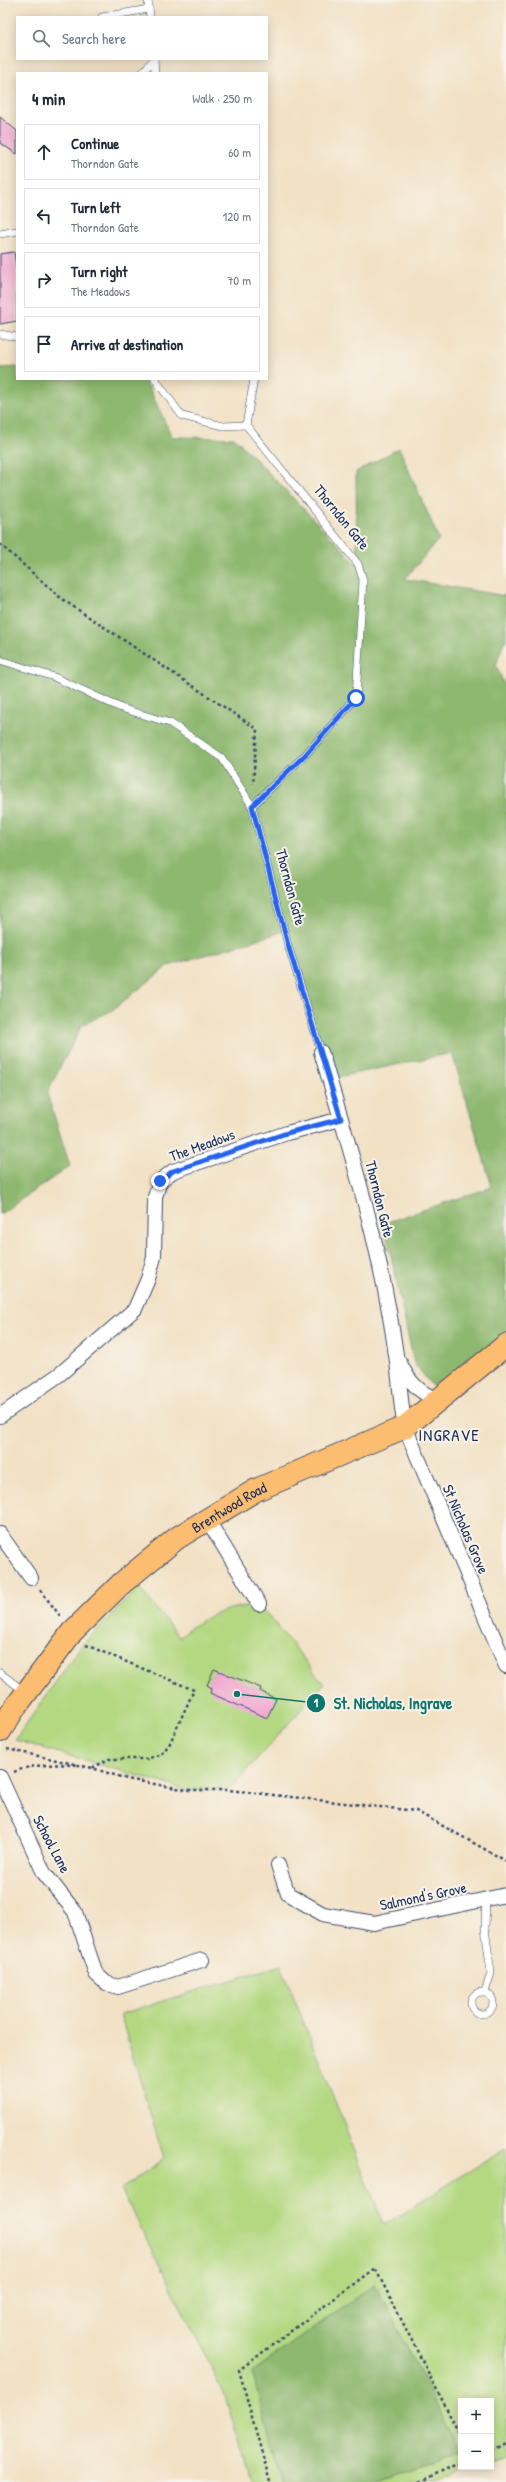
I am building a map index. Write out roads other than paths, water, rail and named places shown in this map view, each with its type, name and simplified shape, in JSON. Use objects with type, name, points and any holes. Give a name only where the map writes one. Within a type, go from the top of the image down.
[{"type":"main road","name":"Brentwood Road","points":[[0,1731],[26,1692],[70,1634],[122,1583],[177,1538],[256,1490],[405,1427],[506,1345]]},
{"type":"street","name":"Thorndon Gate","points":[[321,1052],[369,1220],[396,1355],[400,1399],[405,1427]]},
{"type":"street","name":"The Meadows","points":[[0,1416],[60,1374],[135,1309],[148,1279],[154,1257],[155,1197],[160,1181],[173,1171],[287,1133],[341,1119]]},
{"type":"street","points":[[396,1355],[407,1379],[427,1396],[438,1400]]},
{"type":"street","name":"St Nicholas Grove","points":[[405,1427],[506,1666]]},
{"type":"street","points":[[207,1519],[259,1604]]},
{"type":"street","points":[[0,1534],[31,1578]]},
{"type":"street","name":"School Lane","points":[[0,1778],[44,1873],[75,1912],[96,1974],[106,1983],[118,1986],[202,1960]]},
{"type":"street","name":"Salmond's Grove","points":[[278,1865],[288,1894],[323,1914],[374,1923],[506,1895]]},
{"type":"lane","points":[[148,0],[150,16]]},
{"type":"lane","points":[[108,16],[149,9]]},
{"type":"lane","points":[[143,72],[153,60]]},
{"type":"lane","points":[[154,60],[155,72]]},
{"type":"lane","points":[[0,234],[16,231]]},
{"type":"lane","points":[[0,334],[16,337]]},
{"type":"lane","points":[[156,380],[182,416],[223,426],[246,424],[254,380]]},
{"type":"lane","name":"Thorndon Gate","points":[[246,424],[358,564],[363,580],[356,698],[306,754],[252,806],[288,945],[321,1052]]},
{"type":"lane","points":[[0,660],[54,677],[121,708],[170,723],[222,758],[252,806]]},
{"type":"lane","points":[[0,1673],[26,1692]]},
{"type":"lane","points":[[485,1992],[491,1974],[485,1928],[486,1899]]},
{"type":"place","name":"St. Nicholas, Ingrave","points":[[237,1694]]},
{"type":"district","name":"INGRAVE","points":[[449,1434]]}]
